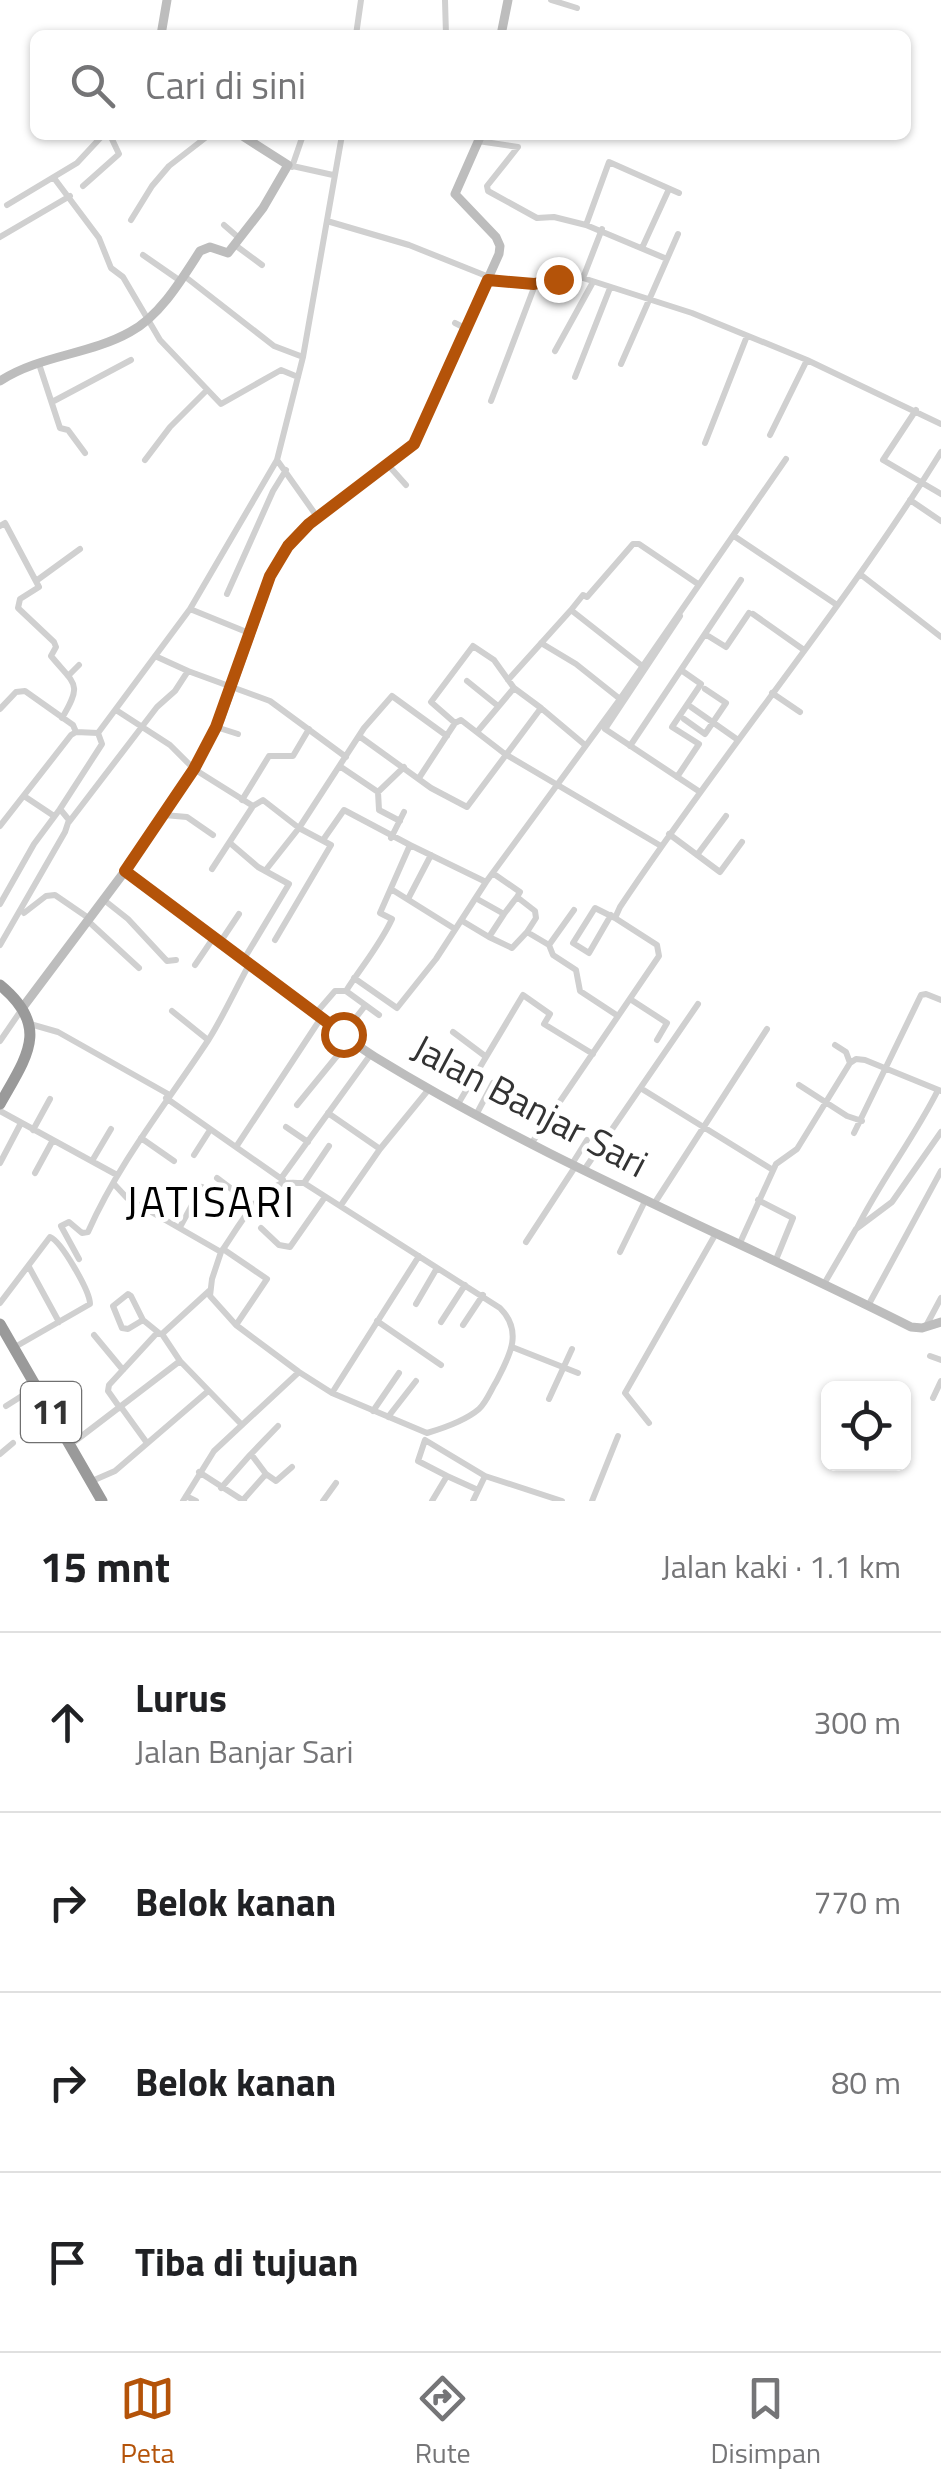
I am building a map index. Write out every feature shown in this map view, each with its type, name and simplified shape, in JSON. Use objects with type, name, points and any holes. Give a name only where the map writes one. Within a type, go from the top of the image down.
[{"type":"highway","points":[[0,985],[24,1007],[30,1024],[28,1050],[0,1107]]},
{"type":"highway","name":"11","points":[[0,1324],[102,1501]]},
{"type":"street","points":[[162,30],[167,0]]},
{"type":"street","points":[[357,30],[361,0]]},
{"type":"street","points":[[445,0],[446,30]]},
{"type":"street","points":[[502,30],[508,0]]},
{"type":"street","points":[[551,0],[577,8]]},
{"type":"street","points":[[7,205],[54,178],[101,140]]},
{"type":"street","points":[[83,186],[119,154],[109,140]]},
{"type":"street","points":[[131,220],[152,186],[203,140]]},
{"type":"street","points":[[250,140],[290,166],[333,175]]},
{"type":"street","points":[[0,381],[38,362],[125,335],[150,318],[204,248],[228,253],[276,188],[301,140]]},
{"type":"street","points":[[98,733],[190,609],[277,460],[304,357],[341,140]]},
{"type":"street","points":[[0,1041],[125,871],[194,769],[216,727],[277,563],[295,536],[414,444],[460,325],[488,278],[500,246],[455,194],[478,140]]},
{"type":"street","points":[[488,140],[518,147],[487,186],[488,191],[537,218],[554,217],[586,224],[667,259]]},
{"type":"street","points":[[586,224],[609,162],[679,193]]},
{"type":"street","points":[[54,178],[107,252],[112,268],[123,277],[166,348],[223,404],[278,372],[298,377]]},
{"type":"street","points":[[642,248],[668,188]]},
{"type":"street","points":[[0,237],[70,196]]},
{"type":"street","points":[[327,221],[409,245],[488,278],[534,284],[564,276],[584,278],[692,313],[807,360],[941,424]]},
{"type":"street","points":[[224,225],[262,265]]},
{"type":"street","points":[[584,278],[602,230]]},
{"type":"street","points":[[621,364],[678,234]]},
{"type":"street","points":[[307,250],[320,256]]},
{"type":"street","points":[[142,256],[181,278],[274,346],[304,357]]},
{"type":"street","points":[[554,351],[593,282]]},
{"type":"street","points":[[491,401],[534,284]]},
{"type":"street","points":[[575,377],[610,288]]},
{"type":"street","points":[[705,443],[747,336]]},
{"type":"street","points":[[52,402],[131,360]]},
{"type":"street","points":[[770,434],[807,360]]},
{"type":"street","points":[[38,362],[60,428],[68,430],[85,453]]},
{"type":"street","points":[[145,460],[170,427],[207,390]]},
{"type":"street","points":[[916,410],[883,460],[941,494]]},
{"type":"street","points":[[532,1144],[656,962],[660,949],[613,917],[595,908],[573,944],[589,953],[613,917],[660,846],[860,574],[941,452]]},
{"type":"street","points":[[354,978],[396,1008],[620,698],[786,458]]},
{"type":"street","points":[[277,460],[318,518]]},
{"type":"street","points":[[389,466],[406,484]]},
{"type":"street","points":[[226,594],[286,470]]},
{"type":"street","points":[[910,500],[941,521]]},
{"type":"street","points":[[2,521],[39,589],[20,599],[17,605],[54,642],[52,658],[68,676],[76,694],[62,718]]},
{"type":"street","points":[[734,536],[838,605]]},
{"type":"street","points":[[508,680],[633,544],[639,544],[698,584]]},
{"type":"street","points":[[36,581],[80,549]]},
{"type":"street","points":[[860,574],[941,637]]},
{"type":"street","points":[[630,746],[741,580]]},
{"type":"street","points":[[692,599],[605,729],[700,792]]},
{"type":"street","points":[[190,609],[249,633]]},
{"type":"street","points":[[571,610],[641,665]]},
{"type":"street","points":[[705,634],[726,647],[751,613],[804,650]]},
{"type":"street","points":[[541,642],[620,698]]},
{"type":"street","points":[[456,723],[430,702],[473,646],[494,660],[514,688],[584,745]]},
{"type":"street","points":[[155,656],[270,701],[346,758]]},
{"type":"street","points":[[68,676],[79,665]]},
{"type":"street","points":[[677,777],[699,744],[672,726],[701,684],[681,670]]},
{"type":"street","points":[[0,945],[69,822],[157,708],[176,692],[188,671]]},
{"type":"street","points":[[467,681],[498,706]]},
{"type":"street","points":[[477,732],[514,688]]},
{"type":"street","points":[[684,719],[705,734],[726,703],[705,689]]},
{"type":"street","points":[[0,710],[16,692],[25,691],[76,732]]},
{"type":"street","points":[[772,693],[800,712]]},
{"type":"street","points":[[265,871],[299,828],[358,736],[392,696],[447,736]]},
{"type":"street","points":[[691,707],[738,740]]},
{"type":"street","points":[[358,736],[418,779],[467,807],[541,708]]},
{"type":"street","points":[[116,710],[188,760],[194,769],[253,806]]},
{"type":"street","points":[[418,779],[461,720],[504,754],[660,846]]},
{"type":"street","points":[[216,727],[238,734]]},
{"type":"street","points":[[242,800],[269,756],[293,756],[308,730]]},
{"type":"street","points":[[0,826],[66,740],[76,732],[98,733]]},
{"type":"street","points":[[0,904],[34,844],[102,744],[98,733]]},
{"type":"street","points":[[341,767],[378,792]]},
{"type":"street","points":[[400,821],[379,810],[378,792],[404,767]]},
{"type":"street","points":[[24,796],[69,822]]},
{"type":"street","points":[[212,869],[253,806],[263,800],[299,828],[332,845],[275,940]]},
{"type":"street","points":[[322,840],[344,810],[392,838],[486,882]]},
{"type":"street","points":[[392,838],[404,812]]},
{"type":"street","points":[[164,815],[187,816],[214,835]]},
{"type":"street","points":[[697,855],[726,816]]},
{"type":"street","points":[[669,834],[720,872],[742,842]]},
{"type":"street","points":[[230,843],[265,871],[304,894]]},
{"type":"street","points":[[346,990],[378,946],[392,918],[380,913],[410,846]]},
{"type":"street","points":[[408,899],[430,854]]},
{"type":"street","name":"Jalan Banjar Sari","points":[[125,871],[370,1054],[429,1089],[577,1168],[715,1235],[916,1329],[925,1327]]},
{"type":"street","points":[[489,937],[520,892],[494,874]]},
{"type":"street","points":[[79,1259],[61,1226],[67,1222],[82,1233],[88,1232],[167,1096],[208,1040],[289,884]]},
{"type":"street","points":[[392,889],[455,929]]},
{"type":"street","points":[[18,917],[46,896],[55,895],[89,920],[140,968]]},
{"type":"street","points":[[464,922],[512,948],[527,932],[536,913],[517,897]]},
{"type":"street","points":[[104,900],[128,918],[167,961],[176,960]]},
{"type":"street","points":[[479,900],[504,914]]},
{"type":"street","points":[[549,946],[574,910]]},
{"type":"street","points":[[195,964],[239,914]]},
{"type":"street","points":[[527,932],[578,973],[580,990],[618,1016]]},
{"type":"street","points":[[236,1148],[336,991],[346,990],[379,1015]]},
{"type":"street","points":[[854,1133],[921,996],[924,993],[941,1000]]},
{"type":"street","points":[[458,1104],[523,995],[550,1014],[545,1025],[593,1054]]},
{"type":"street","points":[[630,999],[681,1030]]},
{"type":"street","points":[[526,1242],[577,1168],[642,1089],[698,1004]]},
{"type":"street","points":[[296,1105],[365,1006]]},
{"type":"street","points":[[172,1012],[208,1040]]},
{"type":"street","points":[[657,1040],[667,1023]]},
{"type":"street","points":[[30,1024],[58,1032],[167,1096],[284,1180],[304,1183],[341,1205],[482,1295],[510,1319],[512,1347],[479,1409],[426,1436],[418,1460],[478,1490]]},
{"type":"street","points":[[620,1252],[767,1029]]},
{"type":"street","points":[[453,1032],[485,1056]]},
{"type":"street","points":[[836,1046],[846,1052],[850,1063]]},
{"type":"street","points":[[147,1444],[108,1391],[109,1385],[210,1290],[222,1251],[254,1206],[284,1180],[370,1054]]},
{"type":"street","points":[[739,1246],[773,1170],[797,1148],[850,1063],[865,1060],[939,1090],[824,1284]]},
{"type":"street","points":[[476,1115],[493,1083]]},
{"type":"street","points":[[798,1085],[827,1100],[833,1108],[862,1120]]},
{"type":"street","points":[[341,1205],[429,1089]]},
{"type":"street","points":[[642,1089],[773,1170]]},
{"type":"street","points":[[33,1130],[50,1099]]},
{"type":"street","points":[[0,1107],[33,1130],[118,1175]]},
{"type":"street","points":[[328,1113],[380,1149]]},
{"type":"street","points":[[0,1163],[21,1123]]},
{"type":"street","points":[[286,1128],[308,1142]]},
{"type":"street","points":[[92,1161],[111,1130]]},
{"type":"street","points":[[194,1156],[210,1130]]},
{"type":"street","points":[[856,1229],[892,1202],[941,1132]]},
{"type":"street","points":[[141,1138],[174,1161]]},
{"type":"street","points":[[35,1174],[52,1140]]},
{"type":"street","points":[[577,1168],[587,1140]]},
{"type":"street","points":[[304,1183],[329,1146]]},
{"type":"street","points":[[868,1304],[941,1171]]},
{"type":"street","points":[[217,1178],[254,1206]]},
{"type":"street","points":[[114,1184],[127,1198],[268,1279],[236,1326]]},
{"type":"street","points":[[180,1226],[202,1187]]},
{"type":"street","points":[[260,1228],[279,1245],[290,1248],[326,1196]]},
{"type":"street","points":[[758,1200],[793,1218],[775,1262]]},
{"type":"street","points":[[649,1423],[626,1392],[715,1235]]},
{"type":"street","points":[[0,1303],[50,1237],[54,1237],[88,1291],[90,1304],[14,1348]]},
{"type":"street","points":[[332,1392],[419,1256]]},
{"type":"street","points":[[29,1267],[59,1322]]},
{"type":"street","points":[[416,1304],[437,1268]]},
{"type":"street","points":[[441,1322],[465,1285]]},
{"type":"street","points":[[210,1290],[213,1302],[236,1326],[332,1392],[426,1436],[485,1476],[562,1501]]},
{"type":"street","points":[[143,1320],[128,1329],[122,1328],[113,1306],[128,1294],[143,1320],[161,1334],[180,1361],[242,1426]]},
{"type":"street","points":[[464,1325],[482,1295]]},
{"type":"street","points":[[925,1327],[941,1298]]},
{"type":"street","points":[[377,1322],[442,1365]]},
{"type":"street","points":[[925,1327],[941,1322]]},
{"type":"street","points":[[94,1335],[123,1370]]},
{"type":"street","points":[[512,1347],[578,1374]]},
{"type":"street","points":[[549,1399],[572,1349]]},
{"type":"street","points":[[930,1356],[941,1360]]},
{"type":"street","points":[[70,1444],[180,1361]]},
{"type":"street","points":[[196,1501],[185,1498],[214,1452],[299,1372]]},
{"type":"street","points":[[374,1411],[400,1373]]},
{"type":"street","points":[[388,1417],[416,1381]]},
{"type":"street","points":[[933,1398],[941,1381]]},
{"type":"street","points":[[6,1406],[36,1387]]},
{"type":"street","points":[[90,1482],[115,1471],[208,1391]]},
{"type":"street","points":[[222,1488],[278,1426]]},
{"type":"street","points":[[592,1501],[618,1436]]},
{"type":"street","points":[[0,1454],[13,1443]]},
{"type":"street","points":[[250,1454],[276,1481],[292,1468]]},
{"type":"street","points":[[200,1472],[244,1501],[266,1474]]},
{"type":"street","points":[[432,1501],[447,1476]]},
{"type":"street","points":[[473,1501],[485,1476]]},
{"type":"street","points":[[322,1501],[336,1484]]},
{"type":"district","name":"JATISARI","points":[[211,1202]]},
{"type":"route","points":[[343,1034],[125,871],[194,769],[216,727],[270,576],[295,536],[414,444],[488,280],[534,284],[558,279]]}]
